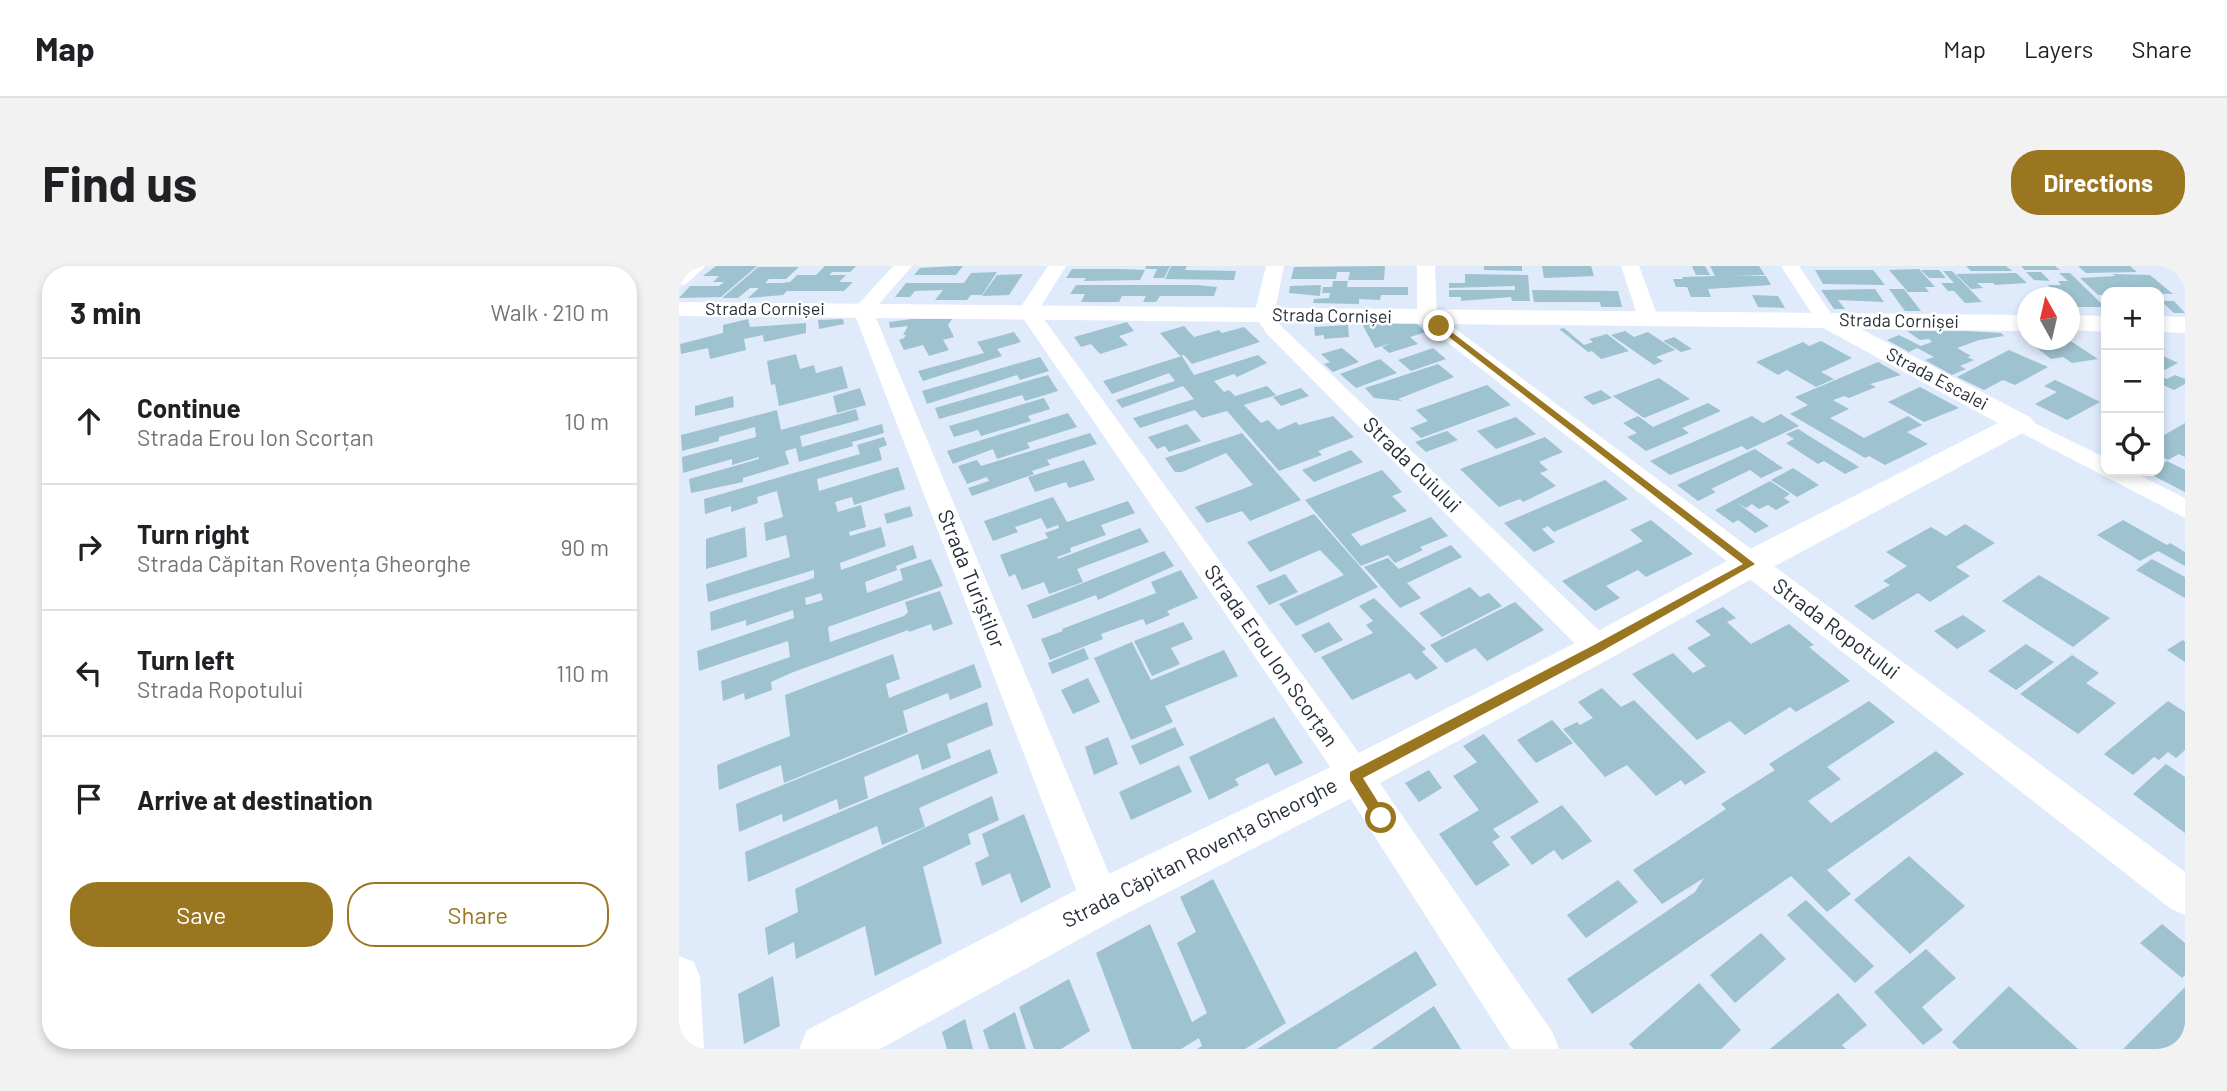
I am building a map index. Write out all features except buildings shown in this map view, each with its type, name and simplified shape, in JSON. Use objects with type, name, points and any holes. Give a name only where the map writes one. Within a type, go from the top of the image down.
[{"type":"street","points":[[863,310],[903,266]]},
{"type":"street","points":[[1028,311],[1057,266]]},
{"type":"street","points":[[1264,315],[1275,266]]},
{"type":"street","points":[[1426,266],[1427,317]]},
{"type":"street","points":[[1630,266],[1649,320]]},
{"type":"street","name":"Strada Escalei","points":[[1790,266],[1826,321],[2101,465]]},
{"type":"street","name":"Strada Cornișei","points":[[679,309],[2017,323]]},
{"type":"street","name":"Strada Turiștilor","points":[[863,310],[1101,902]]},
{"type":"street","name":"Strada Erou Ion Scorțan","points":[[1028,311],[1355,776],[1537,1049]]},
{"type":"street","name":"Strada Cuiului","points":[[1264,315],[1283,340],[1598,648]]},
{"type":"street","name":"Strada Ropotului","points":[[1427,317],[2185,896]]},
{"type":"street","points":[[2080,323],[2101,324]]},
{"type":"street","points":[[2164,324],[2185,325]]},
{"type":"street","name":"Strada Căpitan Rovența Gheorghe","points":[[826,1049],[1101,902],[1355,776],[2020,423]]},
{"type":"street","points":[[2122,476],[2185,509]]},
{"type":"street","points":[[679,977],[682,1049]]},
{"type":"route","points":[[1381,818],[1355,776],[1598,648],[1750,564],[1439,326]]}]
